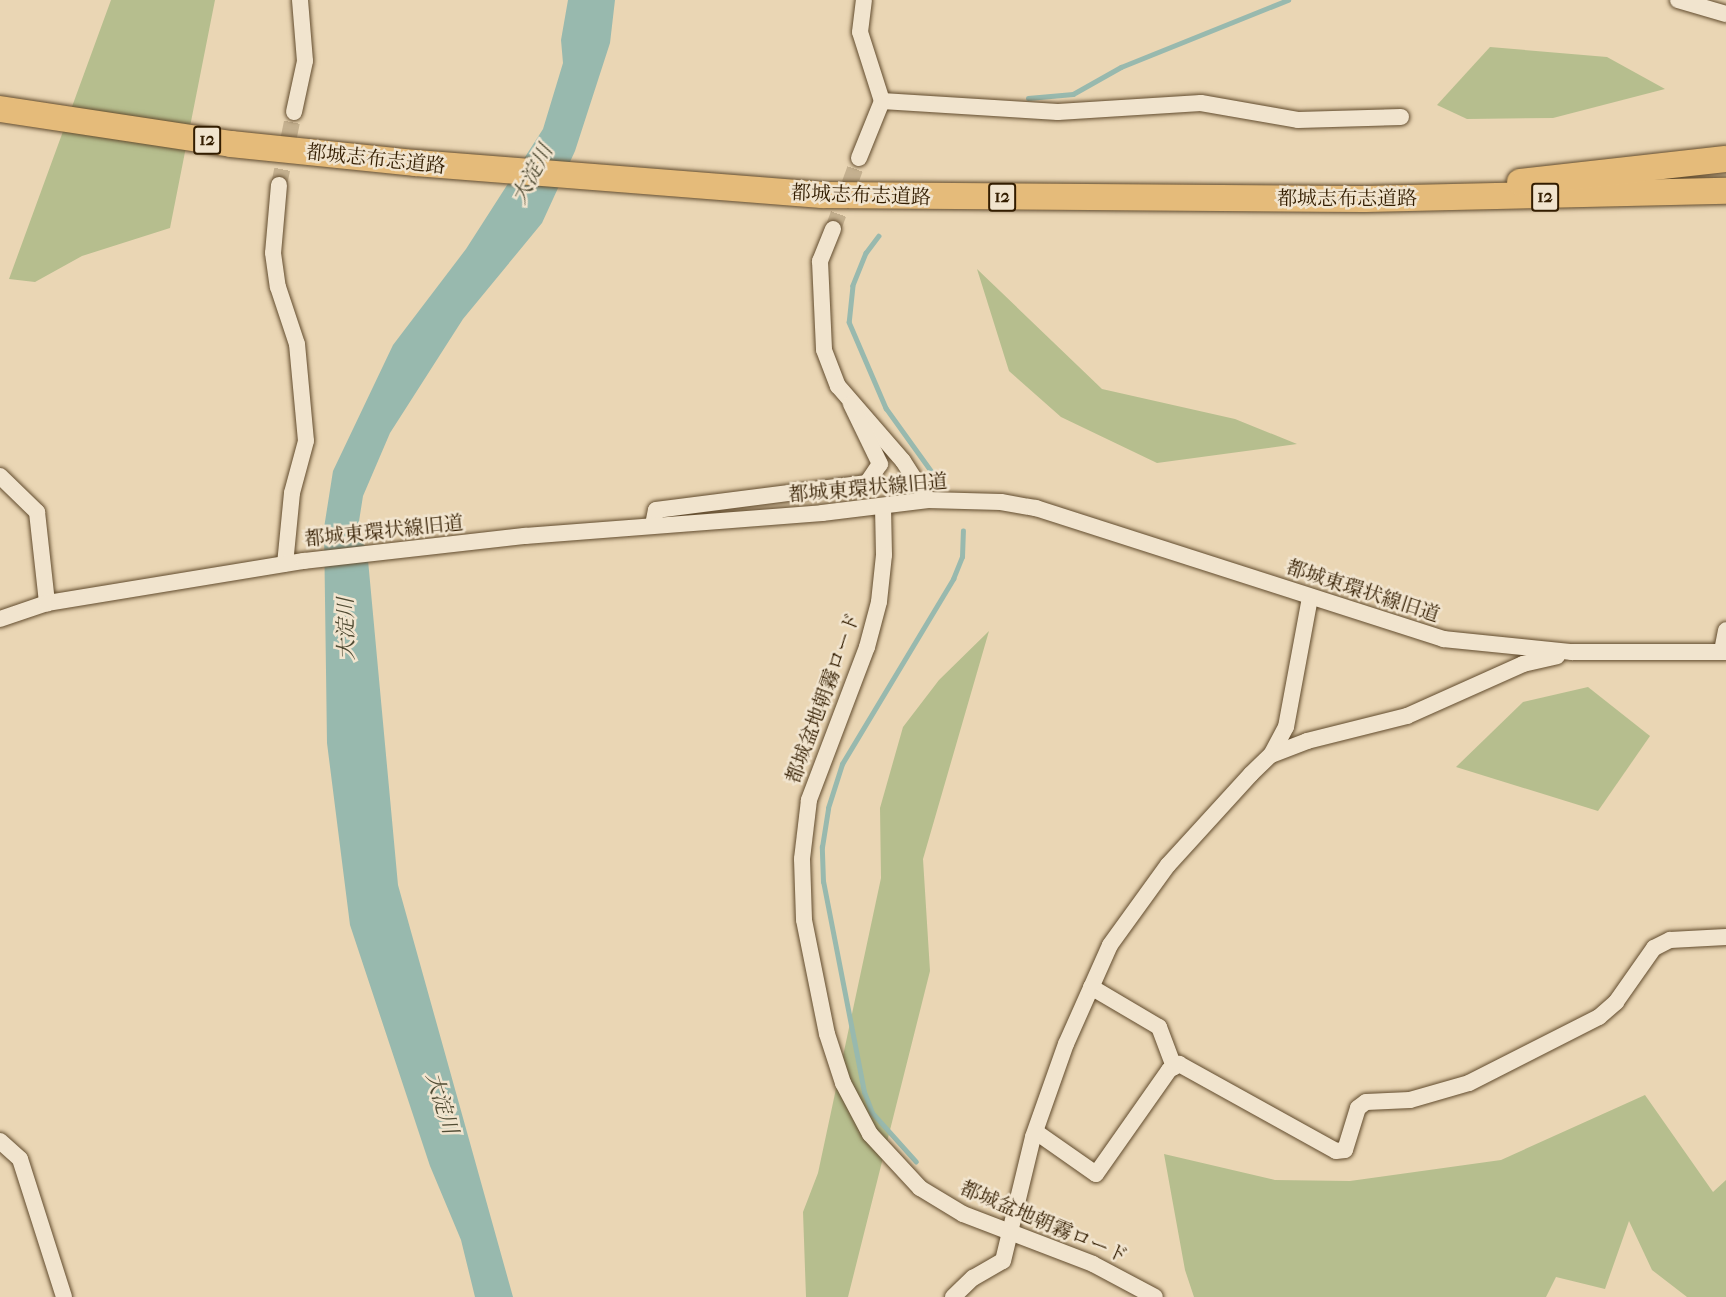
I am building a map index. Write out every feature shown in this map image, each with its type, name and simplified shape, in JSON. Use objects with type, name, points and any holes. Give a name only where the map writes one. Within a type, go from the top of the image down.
[{"type":"highway","name":"都城志布志道路","points":[[0,109],[231,144],[416,164],[639,183],[822,195],[1365,199],[1726,191]]},
{"type":"highway","points":[[1365,199],[1726,159]]},
{"type":"highway","points":[[1365,199],[1726,205]]},
{"type":"street","points":[[294,112],[305,60],[300,0]]},
{"type":"street","points":[[859,158],[882,101],[860,32],[864,0]]},
{"type":"street","points":[[1678,0],[1726,14]]},
{"type":"street","points":[[882,101],[1058,112],[1201,103],[1298,120],[1401,117]]},
{"type":"street","points":[[279,185],[273,253],[278,288],[297,344],[306,441],[292,492],[285,564]]},
{"type":"street","points":[[833,229],[820,261],[821,337],[838,386],[903,461],[928,500]]},
{"type":"street","points":[[653,525],[656,510],[867,483],[880,464],[852,404]]},
{"type":"street","points":[[0,476],[37,512],[47,603]]},
{"type":"street","name":"都城東環状線旧道","points":[[0,619],[47,603],[304,561],[653,525],[883,507],[928,500],[1001,502],[1036,508],[1443,639],[1572,652],[1724,652]]},
{"type":"street","name":"都城盆地朝霧ロード","points":[[883,507],[884,555],[879,602],[867,647],[810,800],[802,859],[806,931],[827,1034],[843,1083],[870,1134],[920,1188],[963,1214],[1093,1264],[1155,1297]]},
{"type":"street","points":[[953,1297],[973,1278],[1003,1261],[1036,1132],[1091,987],[1123,921],[1168,865],[1271,755],[1286,727],[1310,597]]},
{"type":"street","points":[[1724,652],[1726,630]]},
{"type":"street","points":[[1271,755],[1307,741],[1407,716],[1523,664],[1572,652]]},
{"type":"street","points":[[1036,1132],[1096,1174],[1174,1067],[1179,1064],[1336,1151],[1345,1150],[1358,1108],[1366,1102],[1410,1100],[1469,1083],[1599,1017],[1616,1002],[1654,948],[1670,940],[1726,937]]},
{"type":"street","points":[[1091,987],[1159,1027],[1174,1067]]},
{"type":"street","points":[[0,1141],[20,1159],[64,1297]]},
{"type":"green space","points":[[111,0],[215,0],[170,228],[82,256],[35,282],[9,279]]},
{"type":"green space","points":[[1490,47],[1607,57],[1665,89],[1553,118],[1467,119],[1437,105]]},
{"type":"green space","points":[[977,269],[1102,389],[1235,419],[1297,444],[1157,463],[1061,417],[1009,371]]},
{"type":"green space","points":[[989,631],[923,859],[930,971],[848,1297],[806,1297],[803,1212],[818,1173],[881,878],[880,808],[903,727],[939,680]]},
{"type":"green space","points":[[1588,687],[1650,736],[1598,811],[1456,767],[1523,702]]},
{"type":"green space","points":[[1645,1095],[1713,1192],[1726,1180],[1726,1297],[1687,1297],[1652,1270],[1629,1221],[1605,1289],[1556,1277],[1546,1297],[1194,1297],[1185,1270],[1164,1154],[1275,1180],[1350,1181],[1501,1160]]},
{"type":"water","name":"大淀川","points":[[568,0],[615,0],[610,43],[575,151],[542,223],[463,319],[390,433],[363,496],[357,534],[367,549],[398,885],[513,1297],[475,1297],[461,1240],[430,1166],[350,925],[327,743],[324,528],[333,471],[393,345],[466,249],[543,129],[563,63],[561,40]]},
{"type":"waterway","points":[[1028,98],[1073,94],[1121,67],[1288,0]]},
{"type":"waterway","points":[[879,236],[866,253],[853,286],[849,322],[886,408],[937,479]]},
{"type":"waterway","points":[[916,1162],[872,1113],[864,1092],[823,882],[822,847],[828,808],[842,764],[953,579],[962,557],[963,531]]},
{"type":"tunnel","points":[[279,185],[294,112]]},
{"type":"tunnel","points":[[833,229],[859,158]]}]
